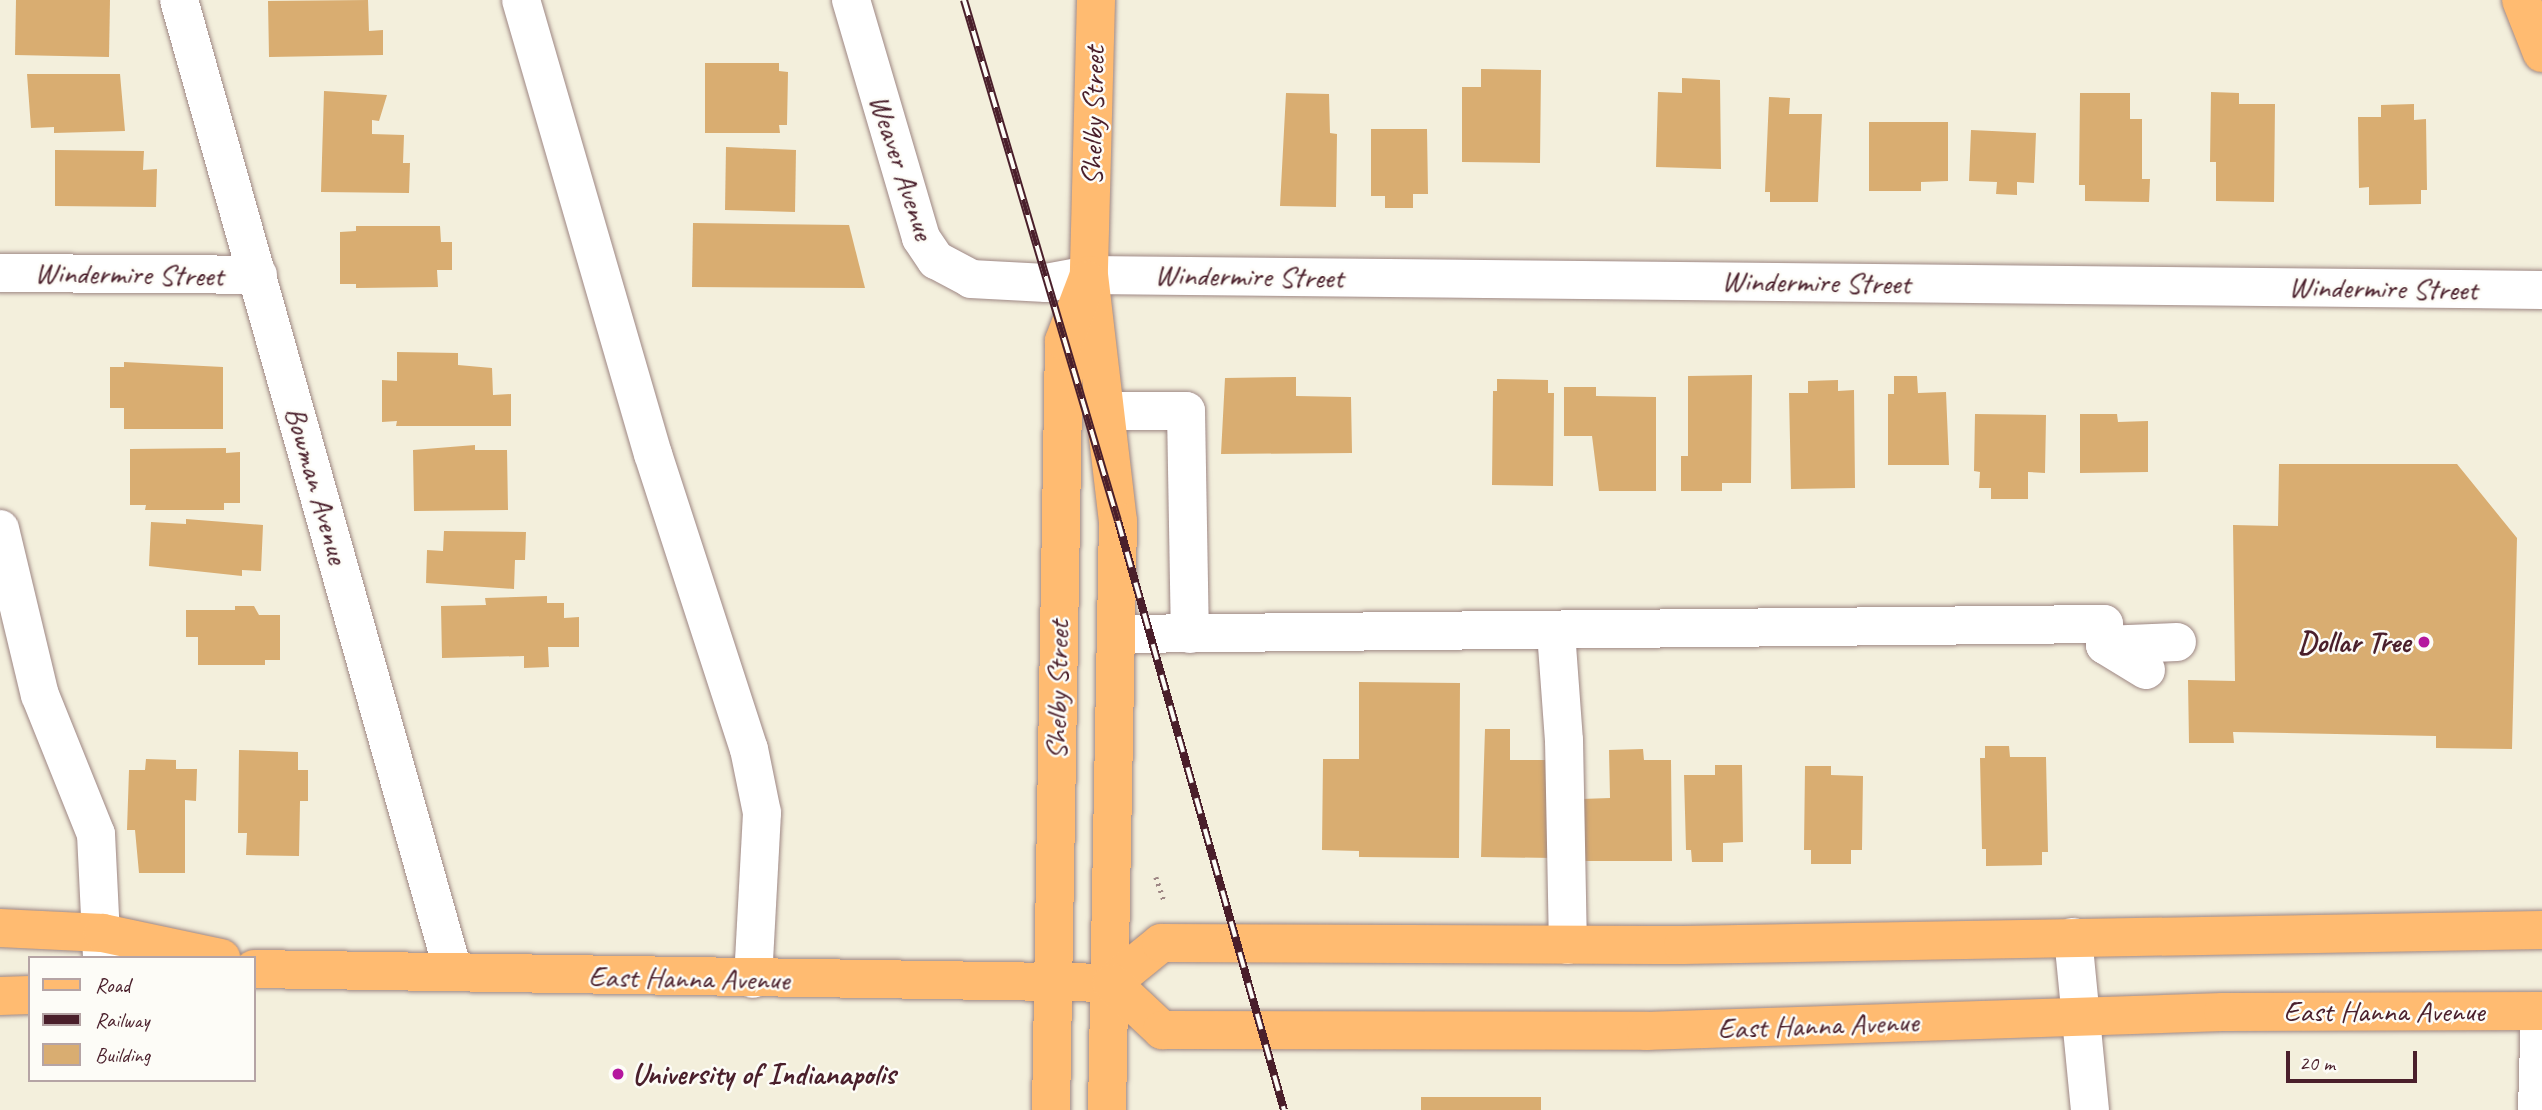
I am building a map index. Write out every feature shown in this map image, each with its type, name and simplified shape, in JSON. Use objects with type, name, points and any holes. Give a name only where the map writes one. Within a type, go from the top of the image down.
[{"type":"main road","name":"Shelby Street","points":[[1097,0],[1089,275],[1118,521],[1112,983],[1107,1110]]},
{"type":"main road","points":[[2521,0],[2542,53]]},
{"type":"main road","name":"Shelby Street","points":[[1051,1110],[1064,341],[1089,275]]},
{"type":"main road","points":[[0,928],[102,945],[203,956]]},
{"type":"main road","points":[[1112,983],[1161,943],[1568,945],[2542,930]]},
{"type":"main road","name":"East Hanna Avenue","points":[[258,967],[753,979],[1112,983],[1162,1030],[1646,1031],[2078,1017],[2541,1011]]},
{"type":"main road","points":[[0,996],[28,995]]},
{"type":"street","name":"Bowman Avenue","points":[[179,0],[453,971]]},
{"type":"street","points":[[522,0],[653,454],[750,749],[762,813],[753,979]]},
{"type":"street","name":"Weaver Avenue","points":[[851,0],[926,249],[958,274],[979,280],[1046,283],[1089,275]]},
{"type":"street","name":"Windermire Street","points":[[0,273],[258,275]]},
{"type":"street","name":"Windermire Street","points":[[1089,275],[2542,290]]},
{"type":"street","points":[[1105,411],[1186,411],[1191,634]]},
{"type":"street","points":[[0,529],[11,621],[96,834],[102,945]]},
{"type":"street","points":[[1117,634],[1556,632],[2104,624],[2105,645]]},
{"type":"street","points":[[1556,632],[1564,740],[1568,945]]},
{"type":"street","points":[[2105,645],[2177,642]]},
{"type":"street","points":[[2105,645],[2146,670]]},
{"type":"street","points":[[2073,937],[2078,1017],[2090,1110]]},
{"type":"street","points":[[2537,1110],[2541,1011]]},
{"type":"path","points":[[1155,872],[1166,899],[1159,905]]},
{"type":"building","points":[[16,0],[110,0],[109,57],[15,55]]},
{"type":"building","points":[[368,0],[369,31],[383,30],[383,55],[269,57],[268,1]]},
{"type":"building","points":[[705,63],[779,63],[779,71],[788,72],[787,125],[779,125],[780,133],[705,133]]},
{"type":"building","points":[[1481,69],[1541,70],[1540,163],[1462,162],[1462,87],[1481,87]]},
{"type":"building","points":[[27,74],[120,74],[125,131],[54,133],[54,127],[31,128]]},
{"type":"building","points":[[1682,78],[1720,80],[1721,169],[1656,167],[1658,92],[1682,93]]},
{"type":"building","points":[[324,91],[387,95],[379,121],[372,120],[372,134],[404,135],[403,163],[410,163],[409,193],[321,192]]},
{"type":"building","points":[[2211,92],[2239,93],[2239,104],[2275,104],[2274,202],[2216,201],[2216,162],[2210,162]]},
{"type":"building","points":[[1286,93],[1329,94],[1330,133],[1337,134],[1336,207],[1280,206]]},
{"type":"building","points":[[2080,93],[2130,93],[2130,119],[2142,119],[2142,179],[2150,179],[2149,202],[2085,201],[2085,185],[2079,185]]},
{"type":"building","points":[[1769,97],[1790,98],[1789,114],[1822,114],[1818,202],[1770,202],[1770,192],[1765,192]]},
{"type":"building","points":[[2414,104],[2414,120],[2426,119],[2427,190],[2421,190],[2421,204],[2369,205],[2369,187],[2359,188],[2358,117],[2381,117],[2381,105]]},
{"type":"building","points":[[1869,122],[1948,122],[1948,181],[1921,182],[1921,191],[1869,191]]},
{"type":"building","points":[[1371,129],[1427,129],[1428,194],[1413,194],[1413,208],[1385,208],[1385,196],[1371,196]]},
{"type":"building","points":[[1971,130],[2036,133],[2034,183],[2017,182],[2017,195],[1996,194],[1997,182],[1969,181]]},
{"type":"building","points":[[726,147],[796,150],[795,212],[725,210]]},
{"type":"building","points":[[55,150],[144,151],[143,170],[157,169],[156,207],[55,206]]},
{"type":"building","points":[[693,223],[849,225],[865,288],[692,287]]},
{"type":"building","points":[[356,226],[440,226],[441,242],[452,242],[452,270],[437,270],[438,287],[356,288],[356,284],[340,284],[340,232],[356,231]]},
{"type":"building","points":[[397,352],[458,353],[458,365],[492,368],[493,395],[511,394],[511,426],[396,426],[397,421],[382,422],[382,380],[397,381]]},
{"type":"building","points":[[124,362],[223,367],[223,429],[124,429],[124,408],[110,408],[110,367],[124,367]]},
{"type":"building","points":[[1752,375],[1751,483],[1722,483],[1722,491],[1681,491],[1681,456],[1688,456],[1688,376]]},
{"type":"building","points":[[1894,376],[1917,376],[1918,393],[1946,392],[1949,465],[1888,465],[1888,394],[1894,394]]},
{"type":"building","points":[[1296,377],[1296,396],[1351,397],[1352,453],[1221,454],[1225,378]]},
{"type":"building","points":[[1497,379],[1548,380],[1548,393],[1554,393],[1553,486],[1492,485],[1493,391],[1497,391]]},
{"type":"building","points":[[1838,380],[1838,391],[1854,390],[1855,488],[1791,489],[1789,393],[1808,393],[1808,381]]},
{"type":"building","points":[[1564,387],[1596,387],[1596,396],[1656,397],[1656,491],[1599,491],[1592,436],[1564,436]]},
{"type":"building","points":[[1975,414],[2046,415],[2045,473],[2028,472],[2028,499],[1991,499],[1991,488],[1979,488],[1980,472],[1974,471]]},
{"type":"building","points":[[2080,414],[2117,414],[2118,422],[2148,421],[2148,472],[2080,473]]},
{"type":"building","points":[[475,445],[475,450],[507,450],[508,510],[414,511],[413,450]]},
{"type":"building","points":[[226,448],[226,453],[240,452],[240,503],[224,503],[224,510],[145,510],[146,505],[130,505],[130,449]]},
{"type":"building","points":[[2279,464],[2457,464],[2517,538],[2512,749],[2436,748],[2436,736],[2233,732],[2234,743],[2189,743],[2188,680],[2235,681],[2233,525],[2278,526]]},
{"type":"building","points":[[186,519],[263,525],[261,571],[242,570],[242,576],[149,566],[151,522],[186,524]]},
{"type":"building","points":[[444,531],[526,532],[525,560],[515,560],[514,589],[426,583],[427,550],[443,551]]},
{"type":"building","points":[[547,596],[547,603],[564,603],[564,618],[579,617],[579,647],[548,647],[549,667],[524,668],[524,656],[442,658],[441,606],[486,605],[485,598]]},
{"type":"building","points":[[235,606],[254,606],[259,615],[280,615],[280,660],[265,660],[265,665],[198,665],[198,637],[186,637],[186,610],[235,610]]},
{"type":"building","points":[[1359,682],[1460,683],[1459,858],[1359,857],[1359,851],[1322,850],[1323,759],[1359,759]]},
{"type":"building","points":[[1485,729],[1510,729],[1510,760],[1554,760],[1553,858],[1481,857]]},
{"type":"building","points":[[1985,746],[2009,746],[2010,757],[2046,757],[2048,852],[2042,852],[2042,865],[1986,866],[1986,849],[1982,849],[1980,758],[1985,758]]},
{"type":"building","points":[[1643,749],[1644,760],[1671,760],[1672,861],[1581,861],[1581,799],[1610,798],[1609,750]]},
{"type":"building","points":[[239,750],[298,752],[298,770],[308,770],[308,801],[300,801],[299,856],[246,855],[247,833],[238,833]]},
{"type":"building","points":[[146,759],[176,760],[176,769],[197,769],[196,801],[185,800],[185,873],[139,873],[135,830],[127,830],[129,770],[145,770]]},
{"type":"building","points":[[1715,765],[1742,765],[1743,842],[1723,843],[1723,862],[1692,862],[1691,850],[1686,850],[1684,775],[1715,775]]},
{"type":"building","points":[[1805,766],[1831,766],[1831,775],[1863,776],[1862,850],[1851,850],[1851,864],[1811,864],[1811,850],[1804,850]]},
{"type":"building","points":[[1421,1097],[1541,1097],[1541,1110],[1421,1110]]},
{"type":"railway","points":[[964,0],[1118,521],[1284,1110]]},
{"type":"place","name":"Dollar Tree","points":[[2424,642]]},
{"type":"place","name":"University of Indianapolis","points":[[618,1074]]}]
